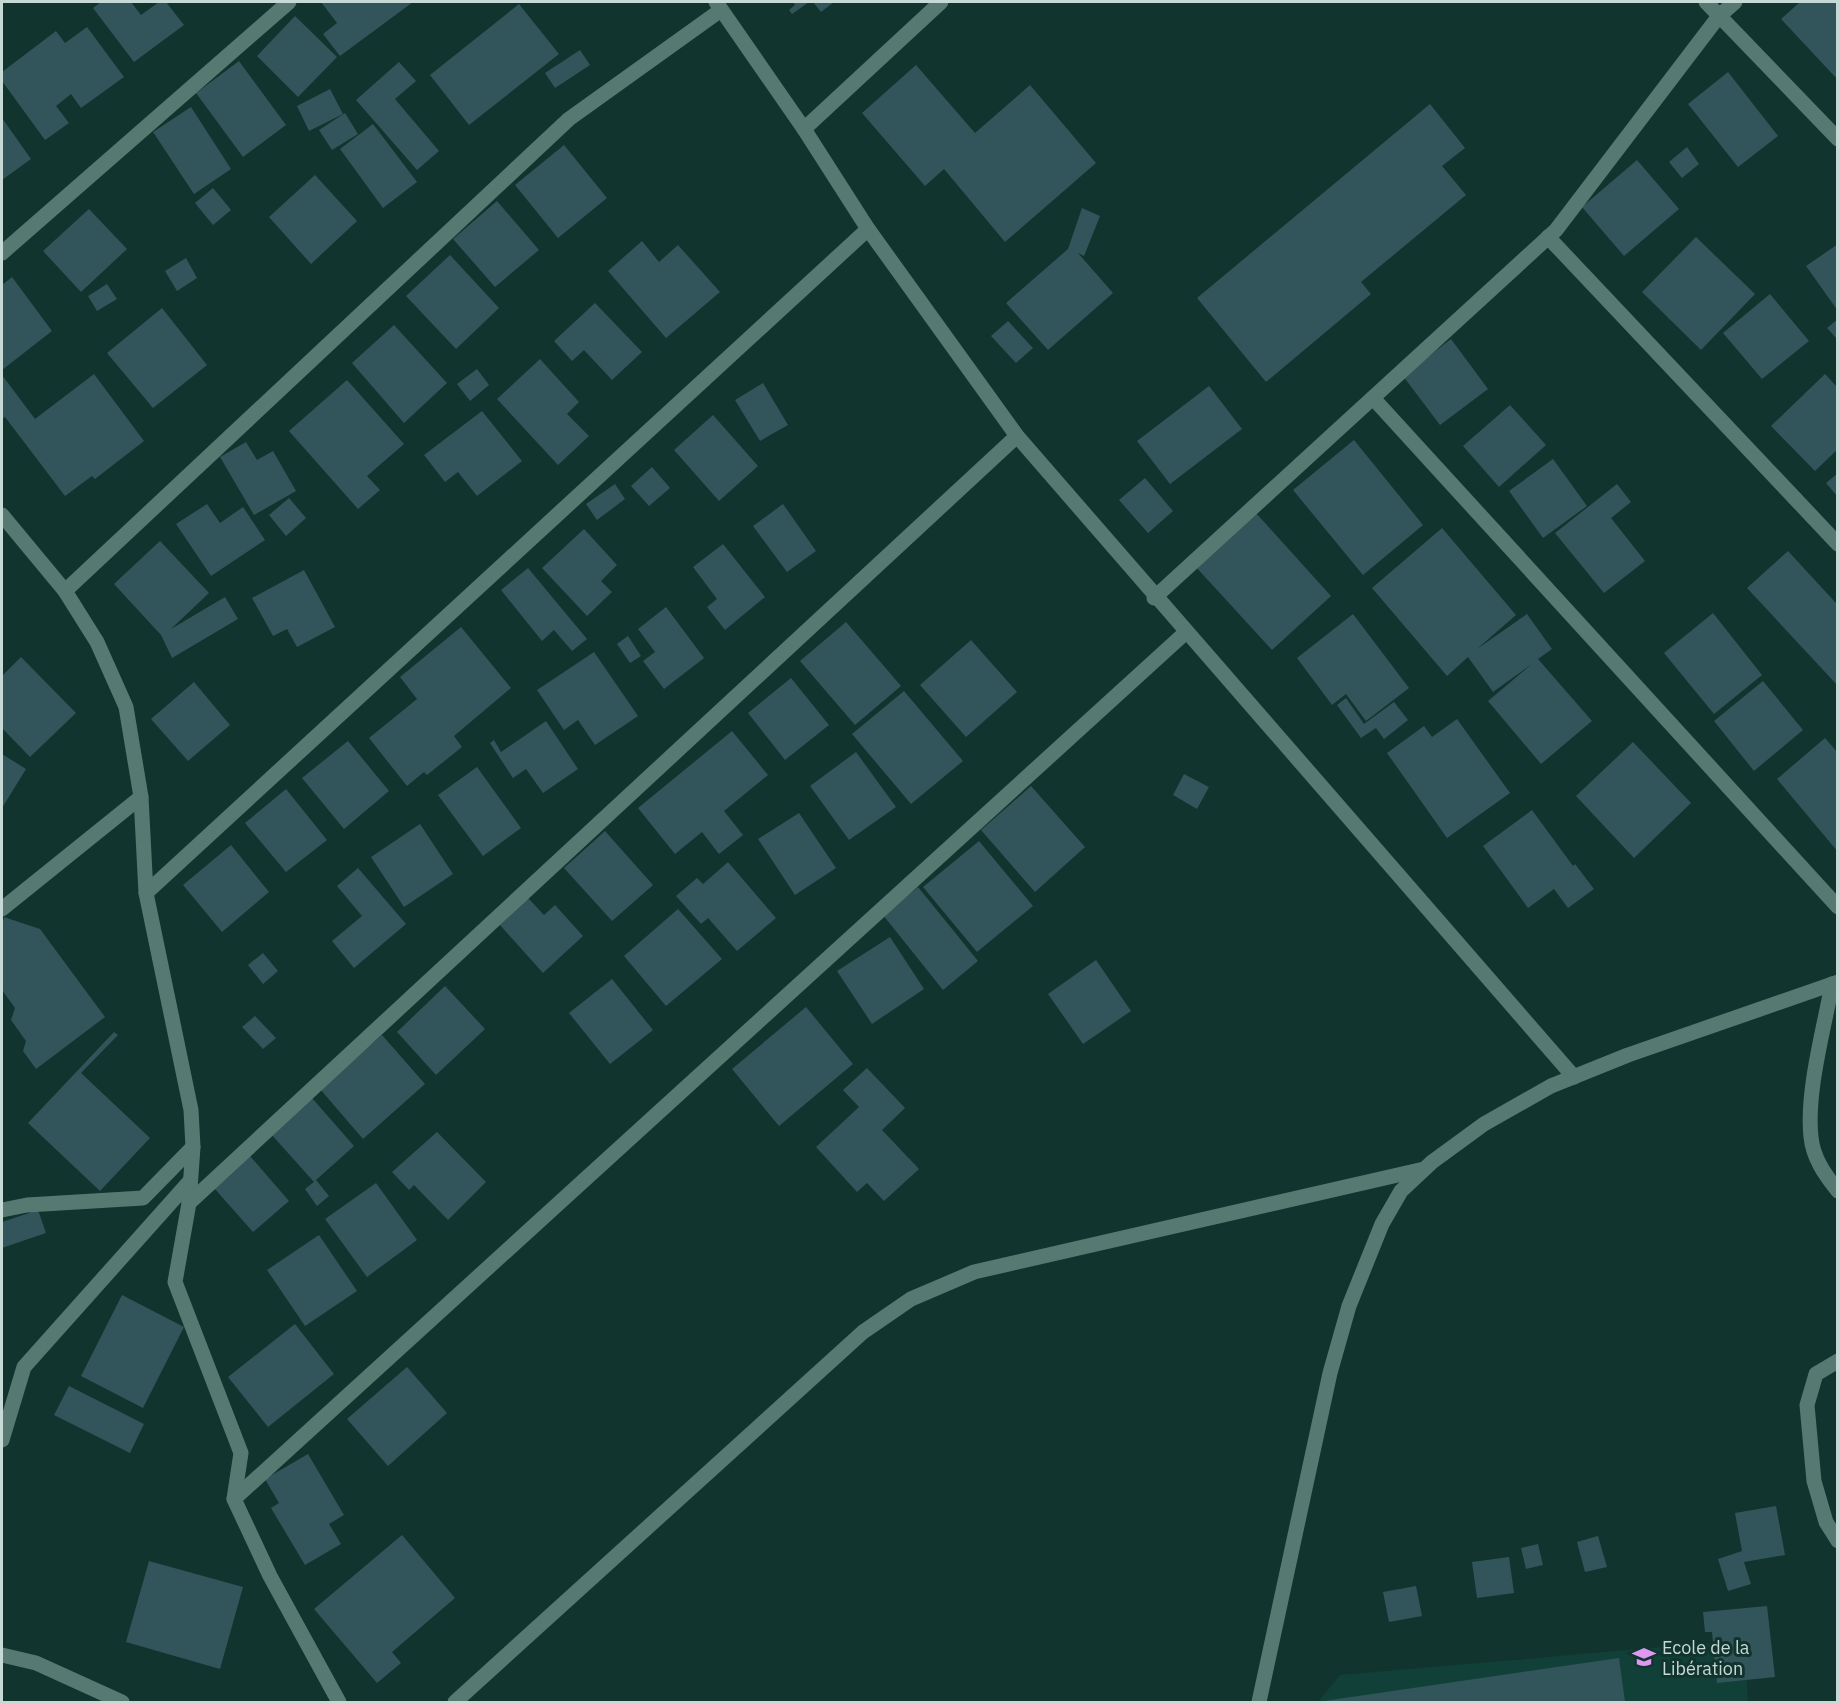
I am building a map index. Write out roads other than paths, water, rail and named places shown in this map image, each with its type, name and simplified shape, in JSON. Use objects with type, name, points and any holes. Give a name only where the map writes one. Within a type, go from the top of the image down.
[{"type":"street","points":[[2,253],[289,2]]},
{"type":"street","points":[[804,129],[941,2]]},
{"type":"street","points":[[1706,2],[1838,139]]},
{"type":"street","points":[[1154,598],[1548,237],[1719,16],[1735,2]]},
{"type":"street","points":[[65,591],[569,119],[719,6],[804,129],[868,229],[1017,436],[1154,598],[1574,1077]]},
{"type":"street","points":[[146,893],[868,229]]},
{"type":"street","points":[[1548,237],[1838,544]]},
{"type":"street","points":[[1373,398],[1838,907]]},
{"type":"street","points":[[189,1203],[1017,436]]},
{"type":"street","points":[[2,515],[65,591],[97,642],[126,707],[141,796],[146,893],[191,1110],[193,1147],[189,1203],[175,1282],[241,1454],[234,1499],[285,1605],[339,1702]]},
{"type":"street","points":[[234,1499],[1185,633]]},
{"type":"street","points":[[2,909],[141,796]]},
{"type":"street","points":[[1259,1702],[1330,1373],[1349,1306],[1382,1224],[1401,1191],[1424,1169],[1485,1124],[1551,1086],[1834,983]]},
{"type":"street","points":[[1834,983],[1810,1110],[1810,1129],[1811,1139],[1822,1170],[1838,1191]]},
{"type":"street","points":[[2,1210],[27,1205],[143,1198],[193,1147]]},
{"type":"street","points":[[455,1702],[863,1332],[911,1299],[974,1272],[1424,1169]]},
{"type":"street","points":[[2,1440],[24,1367],[190,1180]]},
{"type":"street","points":[[1838,1361],[1816,1374],[1806,1405],[1814,1481],[1826,1522],[1838,1541]]},
{"type":"street","points":[[2,1655],[36,1663],[122,1702]]},
{"type":"place","name":"Ecole de la Libération","points":[[1644,1657]]}]
